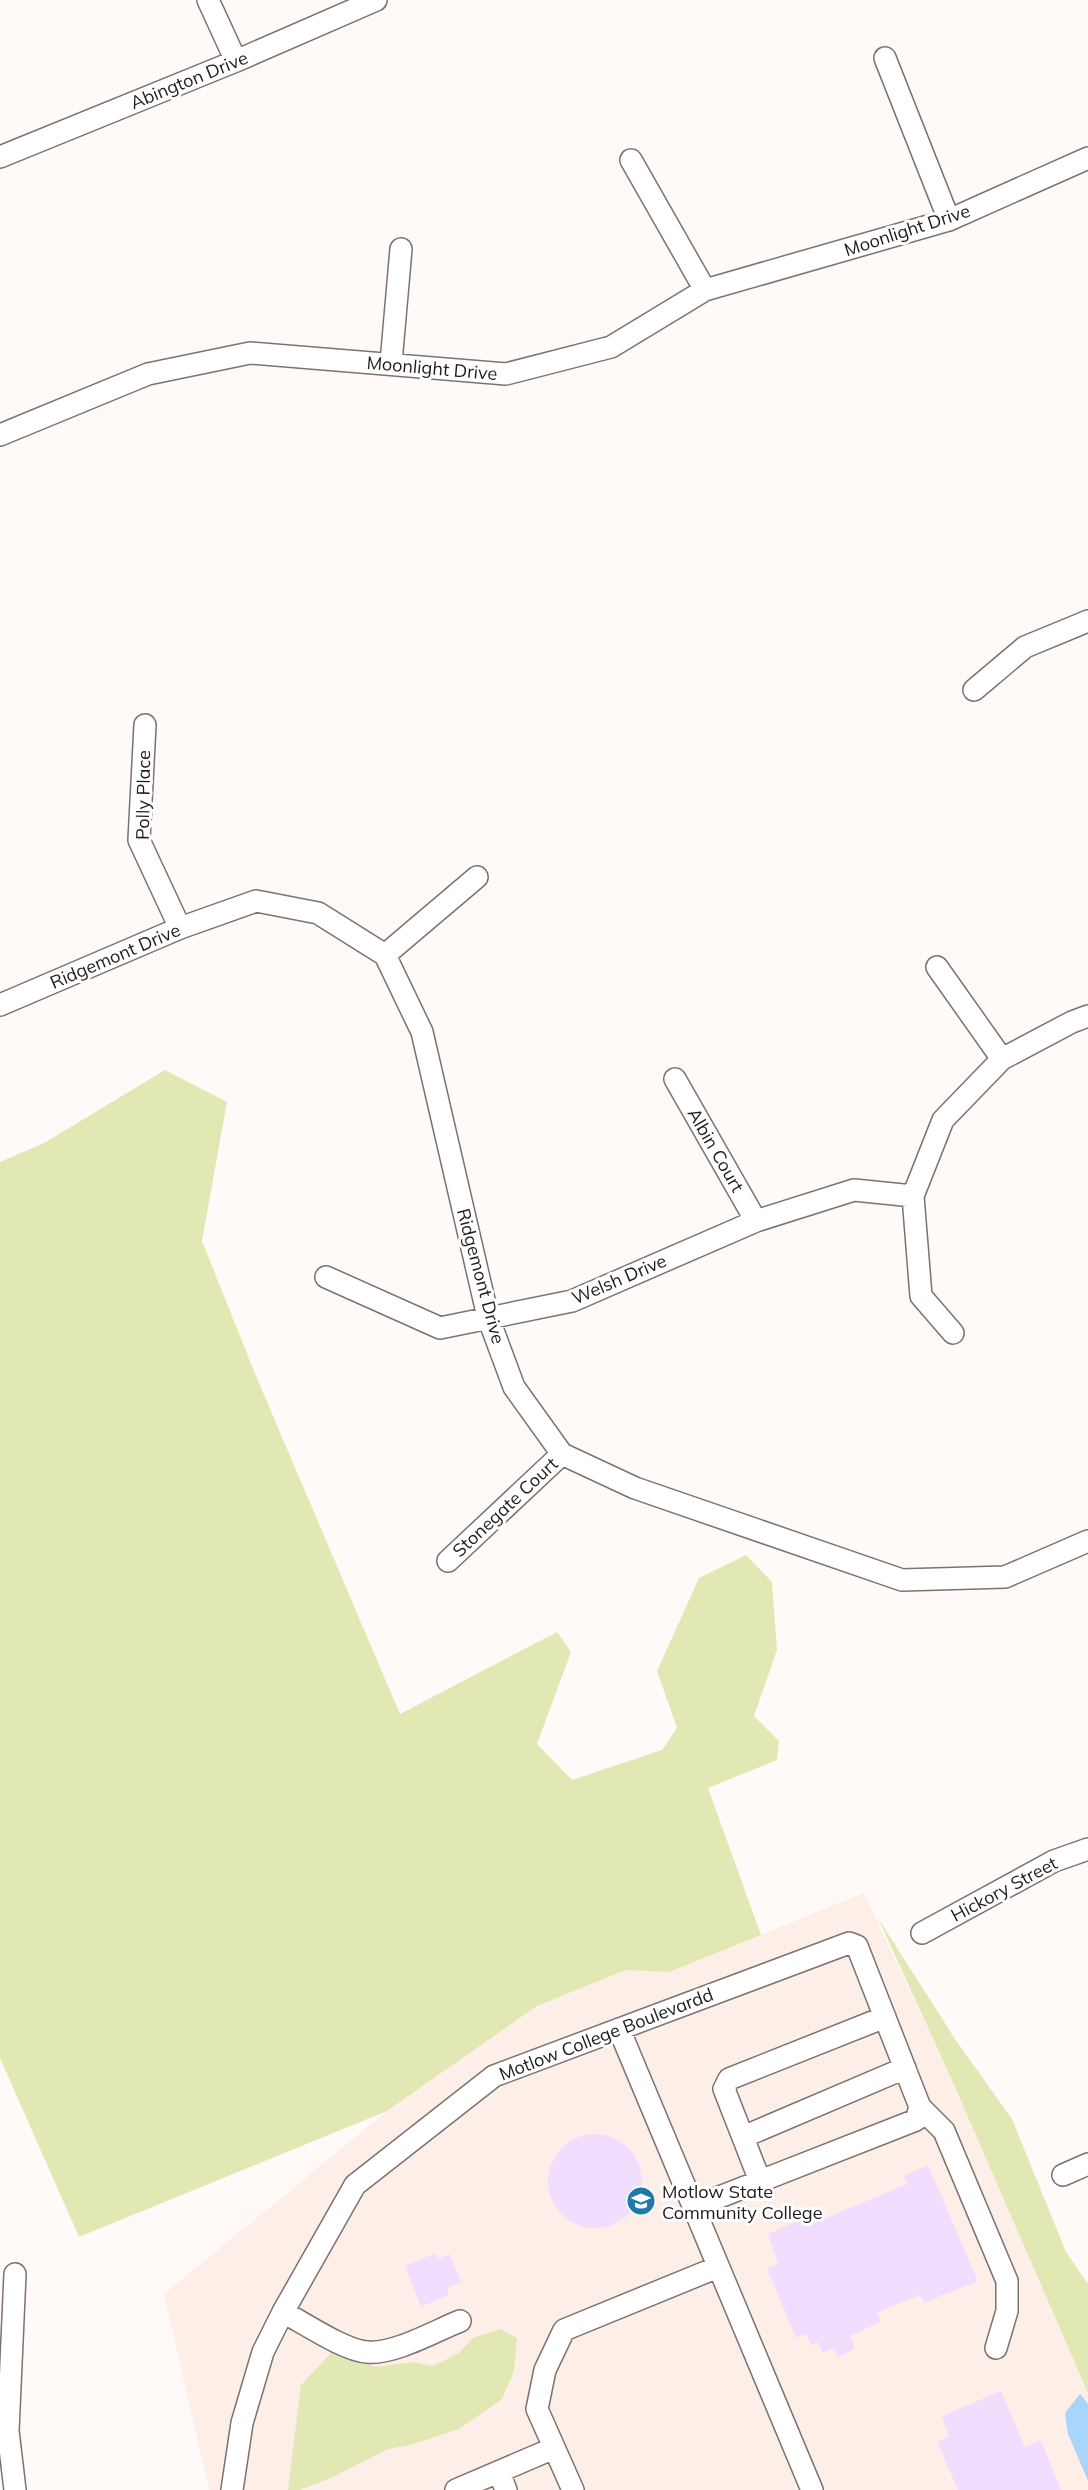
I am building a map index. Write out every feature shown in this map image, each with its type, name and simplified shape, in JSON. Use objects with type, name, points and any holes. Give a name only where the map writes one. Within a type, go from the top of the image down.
[{"type":"street","points":[[208,0],[236,62]]},
{"type":"street","name":"Abington Drive","points":[[0,156],[236,62],[376,0]]},
{"type":"street","points":[[885,58],[949,220]]},
{"type":"street","name":"Moonlight Drive","points":[[0,435],[148,374],[250,353],[506,374],[611,347],[705,290],[949,220],[1088,158]]},
{"type":"street","points":[[631,160],[705,290]]},
{"type":"street","points":[[391,363],[401,249]]},
{"type":"street","points":[[974,690],[1025,646],[1088,621]]},
{"type":"street","name":"Polly Place","points":[[146,725],[139,840],[180,928]]},
{"type":"street","points":[[385,955],[477,877]]},
{"type":"street","name":"Ridgemont Drive","points":[[0,1005],[180,928],[256,901],[318,913],[385,955],[422,1032],[488,1317],[514,1387],[561,1454]]},
{"type":"street","points":[[937,966],[1002,1059]]},
{"type":"street","points":[[953,1333],[921,1296],[913,1196],[943,1120],[1002,1059],[1088,1016]]},
{"type":"street","name":"Albin Court","points":[[675,1079],[756,1221]]},
{"type":"street","name":"Welsh Drive","points":[[326,1277],[440,1328],[572,1301],[756,1221],[854,1190],[913,1196]]},
{"type":"street","points":[[561,1454],[635,1488],[902,1580],[1005,1577],[1088,1541]]},
{"type":"street","name":"Stonegate Court","points":[[448,1561],[561,1454]]},
{"type":"street","name":"Hickory Street","points":[[922,1934],[1054,1861],[1088,1849]]},
{"type":"street","name":"Motlow College Boulevardd","points":[[232,2490],[242,2423],[263,2352],[283,2312],[356,2185],[494,2076],[849,1943],[857,1947],[885,2017]]},
{"type":"street","points":[[760,2181],[724,2089],[729,2079],[885,2017],[920,2107],[944,2131],[1007,2281],[1007,2311],[996,2348]]},
{"type":"street","points":[[619,2029],[812,2490]]},
{"type":"street","points":[[743,2137],[905,2068]]},
{"type":"street","points":[[694,2207],[916,2120],[920,2107]]},
{"type":"street","points":[[1063,2175],[1088,2164]]},
{"type":"street","points":[[573,2490],[537,2409],[545,2370],[564,2330],[718,2266]]},
{"type":"street","points":[[15,2274],[4,2432],[15,2490]]},
{"type":"street","points":[[283,2312],[351,2348],[367,2352],[386,2351],[460,2321]]},
{"type":"street","points":[[456,2490],[503,2481],[554,2448]]},
{"type":"shaded area","name":"Motlow State Community College","points":[[864,1893],[954,2085],[1088,2393],[1088,2490],[209,2490],[164,2294],[387,2111],[537,2006],[626,1970],[669,1972]]},
{"type":"green space","points":[[165,1070],[227,1102],[202,1241],[256,1376],[400,1714],[557,1632],[571,1652],[537,1744],[572,1780],[662,1750],[677,1728],[657,1671],[699,1578],[746,1555],[772,1582],[777,1650],[754,1716],[779,1741],[777,1760],[708,1788],[761,1935],[669,1972],[626,1970],[537,2006],[387,2111],[79,2237],[0,2058],[0,1162],[44,1143]]},
{"type":"green space","points":[[878,1918],[955,2039],[1012,2119],[1066,2252],[1088,2284],[1088,2393],[954,2085]]},
{"type":"green space","points":[[500,2329],[517,2338],[514,2371],[502,2399],[459,2429],[410,2445],[388,2449],[335,2476],[300,2490],[288,2490],[301,2385],[332,2352],[375,2367],[413,2362],[433,2366],[459,2353],[473,2338]]},
{"type":"water","points":[[1080,2394],[1088,2404],[1088,2481],[1068,2434],[1065,2413]]},
{"type":"building","points":[[595,2134],[613,2138],[628,2148],[638,2163],[642,2181],[638,2199],[628,2214],[613,2224],[595,2228],[577,2224],[562,2214],[552,2199],[548,2181],[552,2163],[562,2148],[577,2138]]},
{"type":"building","points":[[928,2165],[978,2281],[924,2303],[920,2295],[877,2313],[881,2322],[850,2336],[855,2349],[838,2357],[834,2348],[823,2353],[818,2342],[811,2345],[806,2334],[796,2338],[767,2269],[778,2264],[768,2234],[813,2214],[816,2222],[907,2184],[904,2176]]},
{"type":"building","points":[[436,2253],[438,2259],[450,2254],[461,2282],[447,2288],[449,2295],[421,2307],[405,2266]]},
{"type":"building","points":[[1001,2391],[1025,2447],[1041,2440],[1061,2490],[958,2490],[937,2442],[949,2436],[942,2416]]},
{"type":"place","name":"Motlow State Community College","points":[[641,2201]]}]
